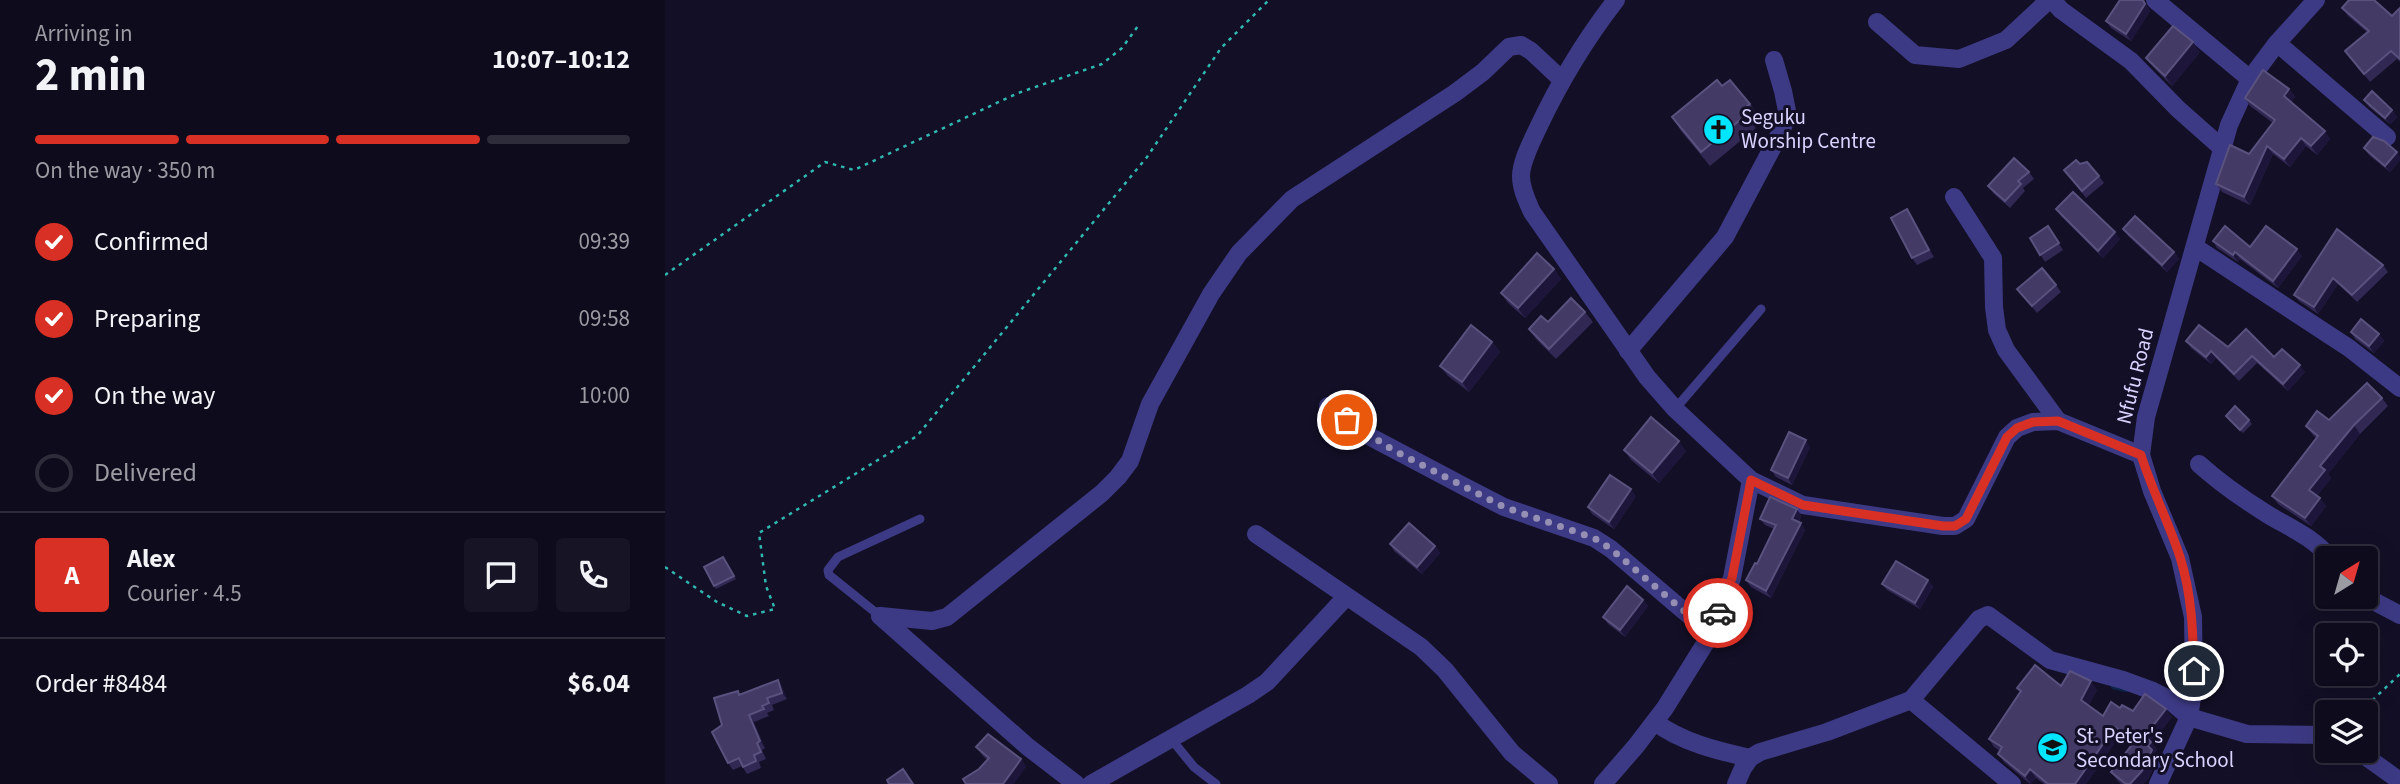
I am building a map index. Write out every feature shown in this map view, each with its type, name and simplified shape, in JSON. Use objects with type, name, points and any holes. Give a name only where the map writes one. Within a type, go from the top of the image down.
[{"type":"street","points":[[1616,0],[1584,42],[1562,79],[1527,154],[1521,174],[1524,194],[1532,212],[1628,351],[1675,409],[1751,480],[1803,505],[1955,526],[1966,519],[2007,437],[2017,428],[2033,422],[2058,421],[2141,455]]},
{"type":"street","points":[[1877,22],[1915,55],[1959,60],[2006,40],[2050,0],[2131,61],[2178,109],[2222,148]]},
{"type":"street","points":[[2155,0],[2250,79]]},
{"type":"street","name":"Nfufu Road","points":[[2158,784],[2189,717],[2194,685],[2193,617],[2180,558],[2152,491],[2141,455],[2146,417],[2229,125],[2250,79],[2277,43],[2316,0]]},
{"type":"street","points":[[2277,43],[2387,137]]},
{"type":"street","points":[[880,616],[932,621],[947,617],[1102,493],[1118,477],[1130,461],[1150,404],[1164,376],[1211,294],[1239,253],[1292,199],[1455,93],[1483,72],[1509,47],[1521,45],[1531,51],[1562,79]]},
{"type":"street","points":[[1628,351],[1725,237],[1778,137],[1788,116],[1774,60]]},
{"type":"street","points":[[1954,197],[1993,258],[1994,307],[1997,330],[2005,350],[2058,421]]},
{"type":"street","points":[[2195,247],[2349,348],[2400,388]]},
{"type":"street","points":[[1328,406],[1365,434],[1492,501],[1594,538],[1611,549],[1711,634]]},
{"type":"street","points":[[2199,464],[2263,512],[2308,536],[2318,546]]},
{"type":"street","points":[[1602,784],[1655,722],[1711,634],[1732,578],[1751,480]]},
{"type":"street","points":[[1256,534],[1421,647],[1445,670],[1512,753],[1549,784]]},
{"type":"street","points":[[1091,784],[1172,740],[1267,682],[1346,597]]},
{"type":"street","points":[[2378,603],[2400,615]]},
{"type":"street","points":[[1736,784],[1750,758],[1761,752],[1827,732],[1911,700],[1985,615],[2050,660],[2153,691],[2167,698],[2189,717],[2247,734],[2315,736]]},
{"type":"street","points":[[880,616],[1028,747],[1076,784]]},
{"type":"street","points":[[1911,700],[2012,784]]},
{"type":"street","points":[[1655,722],[1664,729],[1700,744],[1750,758]]},
{"type":"street","points":[[2375,763],[2400,781]]},
{"type":"lane","points":[[1675,409],[1761,309]]},
{"type":"lane","points":[[880,616],[829,575],[828,570],[838,557],[920,519]]},
{"type":"lane","points":[[1172,740],[1194,767],[1216,784]]},
{"type":"path","points":[[665,567],[717,602],[747,616],[775,609],[766,586],[759,533],[917,436],[1147,157],[1221,48],[1269,0]]},
{"type":"path","points":[[665,275],[825,162],[854,170],[1018,93],[1102,64],[1122,48],[1138,26]]},
{"type":"path","points":[[2373,700],[2400,674]]},
{"type":"building","points":[[2120,0],[2143,0],[2145,4],[2126,34],[2106,21]]},
{"type":"building","points":[[2349,0],[2374,0],[2392,16],[2400,8],[2400,59],[2391,51],[2364,74],[2345,51],[2369,31],[2342,8]]},
{"type":"building","points":[[2173,26],[2193,42],[2165,76],[2146,58]]},
{"type":"building","points":[[2263,70],[2289,89],[2284,96],[2325,131],[2311,146],[2301,138],[2284,159],[2267,146],[2244,197],[2216,184],[2230,145],[2249,154],[2275,120],[2245,98]]},
{"type":"building","name":"Seguku Worship Centre","points":[[1717,80],[1722,86],[1730,80],[1750,104],[1742,110],[1746,115],[1701,152],[1672,117]]},
{"type":"building","points":[[2372,91],[2392,110],[2385,118],[2364,100]]},
{"type":"building","points":[[2373,137],[2384,141],[2397,152],[2385,166],[2364,148]]},
{"type":"building","points":[[2014,158],[2029,172],[2018,181],[2021,184],[2005,201],[1988,186]]},
{"type":"building","points":[[2076,160],[2080,164],[2087,162],[2099,176],[2082,191],[2064,170]]},
{"type":"building","points":[[2073,192],[2115,232],[2098,251],[2056,209]]},
{"type":"building","points":[[1907,209],[1929,250],[1912,258],[1891,218]]},
{"type":"building","points":[[2135,216],[2174,252],[2162,265],[2123,229]]},
{"type":"building","points":[[2048,226],[2059,243],[2040,255],[2030,238]]},
{"type":"building","points":[[2225,226],[2250,247],[2266,226],[2297,249],[2273,281],[2235,252],[2233,255],[2213,241]]},
{"type":"building","points":[[2337,229],[2383,265],[2352,295],[2333,278],[2314,307],[2294,295]]},
{"type":"building","points":[[1537,253],[1554,269],[1518,308],[1501,293]]},
{"type":"building","points":[[2042,268],[2056,285],[2032,306],[2017,289]]},
{"type":"building","points":[[1571,298],[1585,312],[1549,349],[1529,329],[1541,316],[1548,322]]},
{"type":"building","points":[[2361,319],[2379,334],[2369,346],[2351,332]]},
{"type":"building","points":[[1471,325],[1492,342],[1462,382],[1440,366]]},
{"type":"building","points":[[2199,325],[2228,347],[2246,329],[2274,357],[2282,349],[2300,365],[2283,384],[2252,356],[2234,374],[2211,351],[2206,357],[2186,341]]},
{"type":"building","points":[[2367,383],[2382,398],[2354,425],[2320,466],[2325,470],[2309,490],[2320,498],[2305,518],[2272,496],[2318,436],[2306,426],[2317,411],[2329,420]]},
{"type":"building","points":[[2235,406],[2249,420],[2240,430],[2226,416]]},
{"type":"building","points":[[1651,417],[1679,441],[1652,473],[1624,450]]},
{"type":"building","points":[[1789,432],[1806,440],[1788,478],[1771,470]]},
{"type":"building","points":[[1610,475],[1631,489],[1609,522],[1588,507]]},
{"type":"building","points":[[1770,497],[1797,509],[1792,519],[1801,523],[1766,591],[1746,580],[1776,525],[1760,519]]},
{"type":"building","points":[[1409,523],[1435,546],[1417,567],[1390,544]]},
{"type":"building","points":[[723,557],[734,576],[714,586],[704,567]]},
{"type":"building","points":[[1896,561],[1928,580],[1915,603],[1882,584]]},
{"type":"building","points":[[1627,586],[1643,600],[1620,630],[1603,617]]},
{"type":"building","points":[[2035,665],[2061,686],[2070,671],[2091,681],[2081,700],[2103,716],[2111,702],[2120,708],[2122,705],[2133,711],[2145,694],[2166,709],[2145,736],[2151,742],[2148,746],[2152,750],[2142,771],[2130,784],[2126,784],[2111,772],[2134,742],[2115,727],[2075,784],[2048,784],[2030,769],[2025,776],[1998,754],[2002,747],[1989,739],[2021,691],[2017,688]]},
{"type":"building","points":[[778,680],[782,693],[767,698],[769,703],[762,706],[764,709],[749,715],[760,741],[757,743],[761,752],[754,755],[756,761],[743,767],[739,758],[728,763],[712,732],[722,725],[714,698],[738,691],[739,695]]},
{"type":"building","points":[[988,734],[1021,759],[1003,784],[966,784],[963,779],[979,769],[989,758],[976,747]]},
{"type":"building","points":[[903,769],[913,784],[889,784],[887,780]]},
{"type":"waterway","points":[[2113,687],[2126,690]]},
{"type":"way so far","points":[[1347,420],[1393,450],[1504,507],[1594,538],[1611,549],[1711,634],[1718,613]]},
{"type":"place","name":"Seguku Worship Centre","points":[[1718,129]]},
{"type":"place","name":"St. Peter's Secondary School","points":[[2053,748]]},
{"type":"route","points":[[1718,613],[1732,578],[1751,480],[1803,505],[1955,526],[1966,519],[2007,437],[2017,428],[2033,422],[2058,421],[2141,455],[2152,491],[2180,558],[2193,617],[2194,671]]}]
